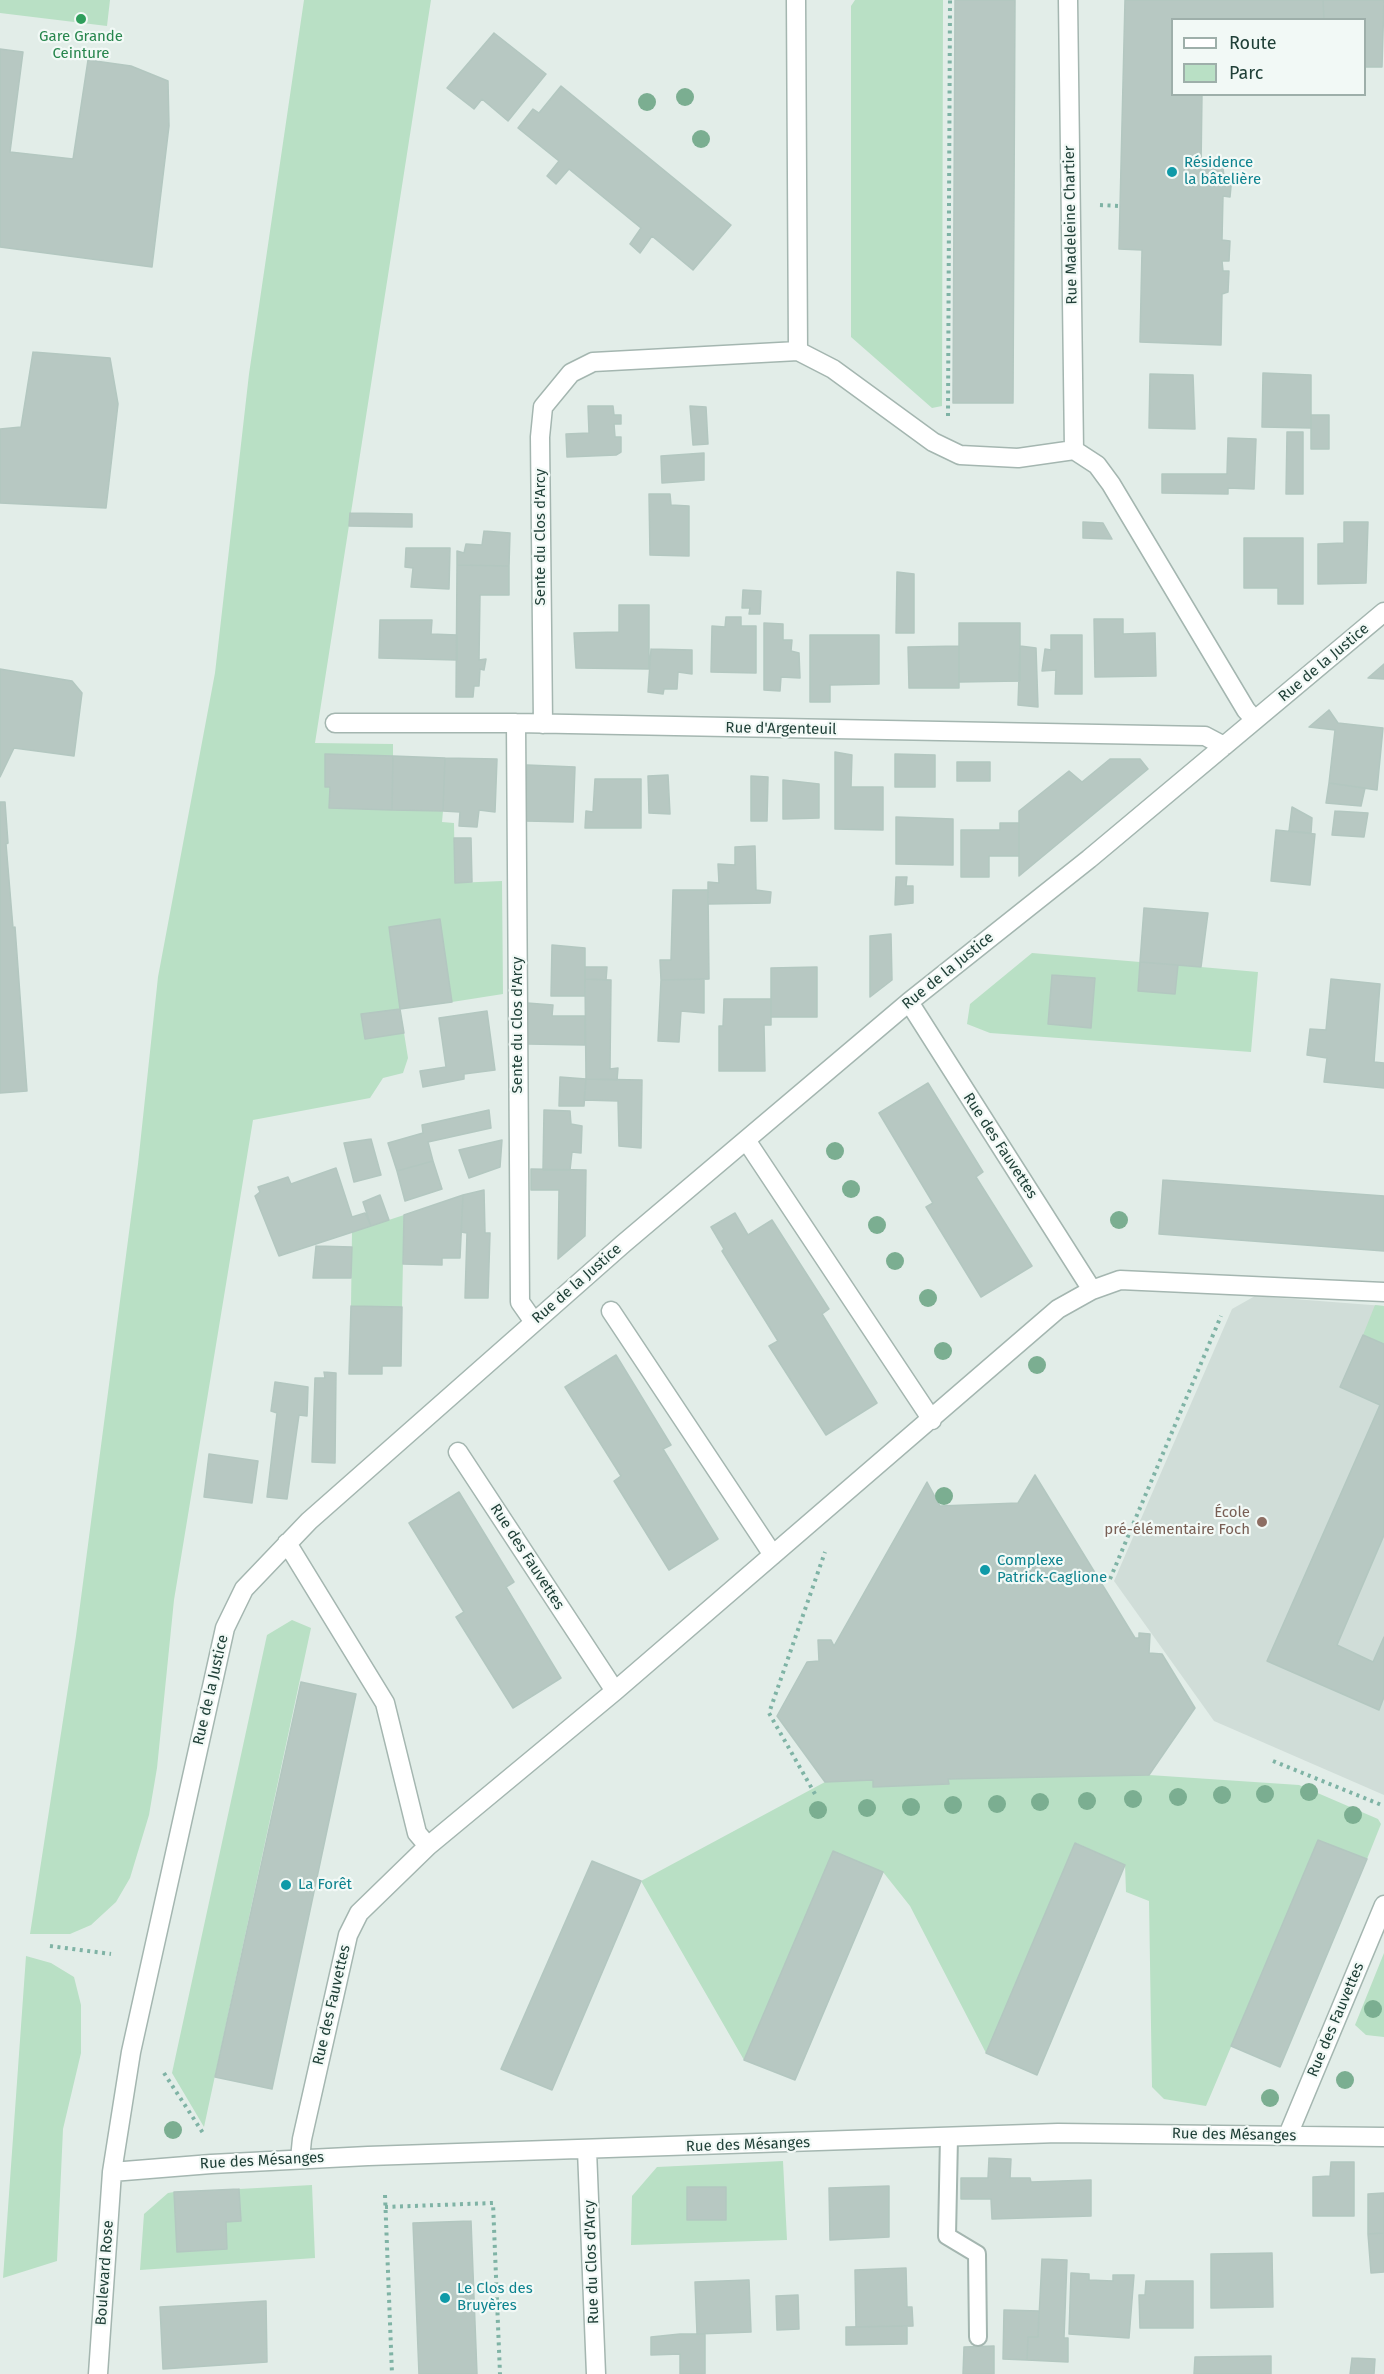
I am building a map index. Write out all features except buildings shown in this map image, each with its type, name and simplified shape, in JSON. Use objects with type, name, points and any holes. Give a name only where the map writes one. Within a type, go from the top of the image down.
[{"type":"street","points":[[796,0],[798,351],[833,369],[933,442],[960,455],[1018,458],[1074,450],[1097,465],[1111,484],[1246,710],[1255,720]]},
{"type":"street","name":"Rue Madeleine Chartier","points":[[1068,0],[1074,450]]},
{"type":"street","name":"Sente du Clos d'Arcy","points":[[543,724],[540,437],[543,407],[571,373],[593,363],[798,351]]},
{"type":"street","name":"Rue de la Justice","points":[[112,2172],[131,2052],[225,1628],[244,1589],[287,1543],[534,1322],[746,1140],[909,1002],[1224,746],[1384,612]]},
{"type":"street","name":"Rue d'Argenteuil","points":[[335,723],[516,723],[1205,736],[1224,746]]},
{"type":"street","name":"Sente du Clos d'Arcy","points":[[516,723],[520,1302],[534,1322]]},
{"type":"street","name":"Rue des Fauvettes","points":[[909,1002],[1092,1290]]},
{"type":"street","points":[[746,1140],[932,1420]]},
{"type":"street","name":"Rue des Fauvettes","points":[[300,2159],[302,2139],[348,1935],[359,1913],[428,1846],[615,1691],[1058,1309],[1092,1290],[1120,1280],[1150,1279],[1384,1292]]},
{"type":"street","points":[[611,1311],[773,1555]]},
{"type":"street","name":"Rue des Fauvettes","points":[[458,1452],[615,1691]]},
{"type":"street","points":[[287,1543],[385,1703],[417,1833],[428,1846]]},
{"type":"street","name":"Rue des Fauvettes","points":[[1288,2135],[1384,1905]]},
{"type":"street","name":"Rue des Mésanges","points":[[112,2172],[300,2159],[1058,2133],[1384,2137]]},
{"type":"street","name":"Rue du Clos d'Arcy","points":[[587,2150],[596,2374]]},
{"type":"street","name":"Boulevard Rose","points":[[98,2374],[112,2172]]},
{"type":"lane","points":[[949,2137],[947,2236],[977,2254],[978,2337]]},
{"type":"path","points":[[948,420],[950,0]]},
{"type":"path","points":[[1098,205],[1120,206]]},
{"type":"path","points":[[1110,1579],[1221,1315]]},
{"type":"path","points":[[815,1794],[769,1713],[826,1550]]},
{"type":"path","points":[[1273,1761],[1384,1806]]},
{"type":"path","points":[[50,1946],[111,1954]]},
{"type":"path","points":[[164,2073],[208,2141]]},
{"type":"path","points":[[385,2195],[392,2374]]},
{"type":"path","points":[[386,2206],[493,2203],[500,2374]]},
{"type":"shaded area","name":"École pré-élémentaire Foch","points":[[1255,1296],[1384,1306],[1384,1795],[1214,1721],[1114,1581],[1232,1309]]},
{"type":"green space","name":"Gare Grande Ceinture","points":[[0,0],[110,0],[107,26],[0,13]]},
{"type":"green space","points":[[304,0],[431,0],[315,743],[393,744],[393,756],[326,754],[325,786],[330,787],[329,807],[443,811],[442,822],[454,823],[455,883],[502,881],[503,994],[452,1002],[440,919],[389,927],[400,1009],[362,1014],[365,1039],[404,1033],[408,1058],[403,1073],[383,1078],[370,1098],[253,1120],[174,1600],[157,1768],[149,1815],[130,1878],[116,1902],[91,1925],[70,1934],[30,1934],[76,1636],[138,1164],[158,977],[215,673],[249,374]]},
{"type":"green space","points":[[855,0],[943,0],[942,406],[932,408],[851,337],[851,6]]},
{"type":"green space","points":[[1032,953],[1140,962],[1138,991],[1178,965],[1258,972],[1251,1052],[990,1033],[967,1024],[970,1004]],"holes":[[[1052,975],[1095,978],[1091,1028],[1048,1024]]]},
{"type":"green space","points":[[404,1215],[402,1307],[351,1306],[352,1232]]},
{"type":"green space","points":[[1375,1305],[1384,1306],[1384,1344],[1363,1335]]},
{"type":"green space","points":[[292,1620],[311,1628],[204,2127],[172,2073],[267,1635]]},
{"type":"green space","points":[[1149,1775],[1299,1785],[1378,1819],[1381,1824],[1367,1859],[1318,1841],[1206,2106],[1164,2099],[1152,2087],[1149,1901],[1126,1892],[1125,1865],[1076,1843],[986,2053],[910,1906],[883,1872],[833,1851],[744,2060],[641,1881],[825,1782],[873,1780],[873,1787],[948,1784],[948,1779]]},
{"type":"green space","points":[[1384,1953],[1384,2037],[1366,2035],[1355,2025]]},
{"type":"green space","points":[[26,1956],[51,1963],[74,1977],[81,2005],[81,2053],[63,2129],[57,2261],[3,2278]]},
{"type":"green space","points":[[783,2161],[787,2240],[631,2245],[632,2196],[657,2167]],"holes":[[[688,2187],[725,2187],[725,2220],[687,2220]]]},
{"type":"green space","points":[[312,2185],[315,2258],[140,2270],[144,2214],[168,2193],[174,2192],[178,2252],[227,2249],[226,2222],[241,2221],[239,2189]]},
{"type":"place","name":"Gare Grande Ceinture","points":[[81,19]]},
{"type":"place","name":"Résidence la bâtelière","points":[[1172,172]]},
{"type":"place","name":"École pré-élémentaire Foch","points":[[1262,1522]]},
{"type":"place","name":"Complexe Patrick-Caglione","points":[[985,1570]]},
{"type":"place","name":"La Forêt","points":[[286,1885]]},
{"type":"place","name":"Le Clos des Bruyères","points":[[445,2298]]}]
